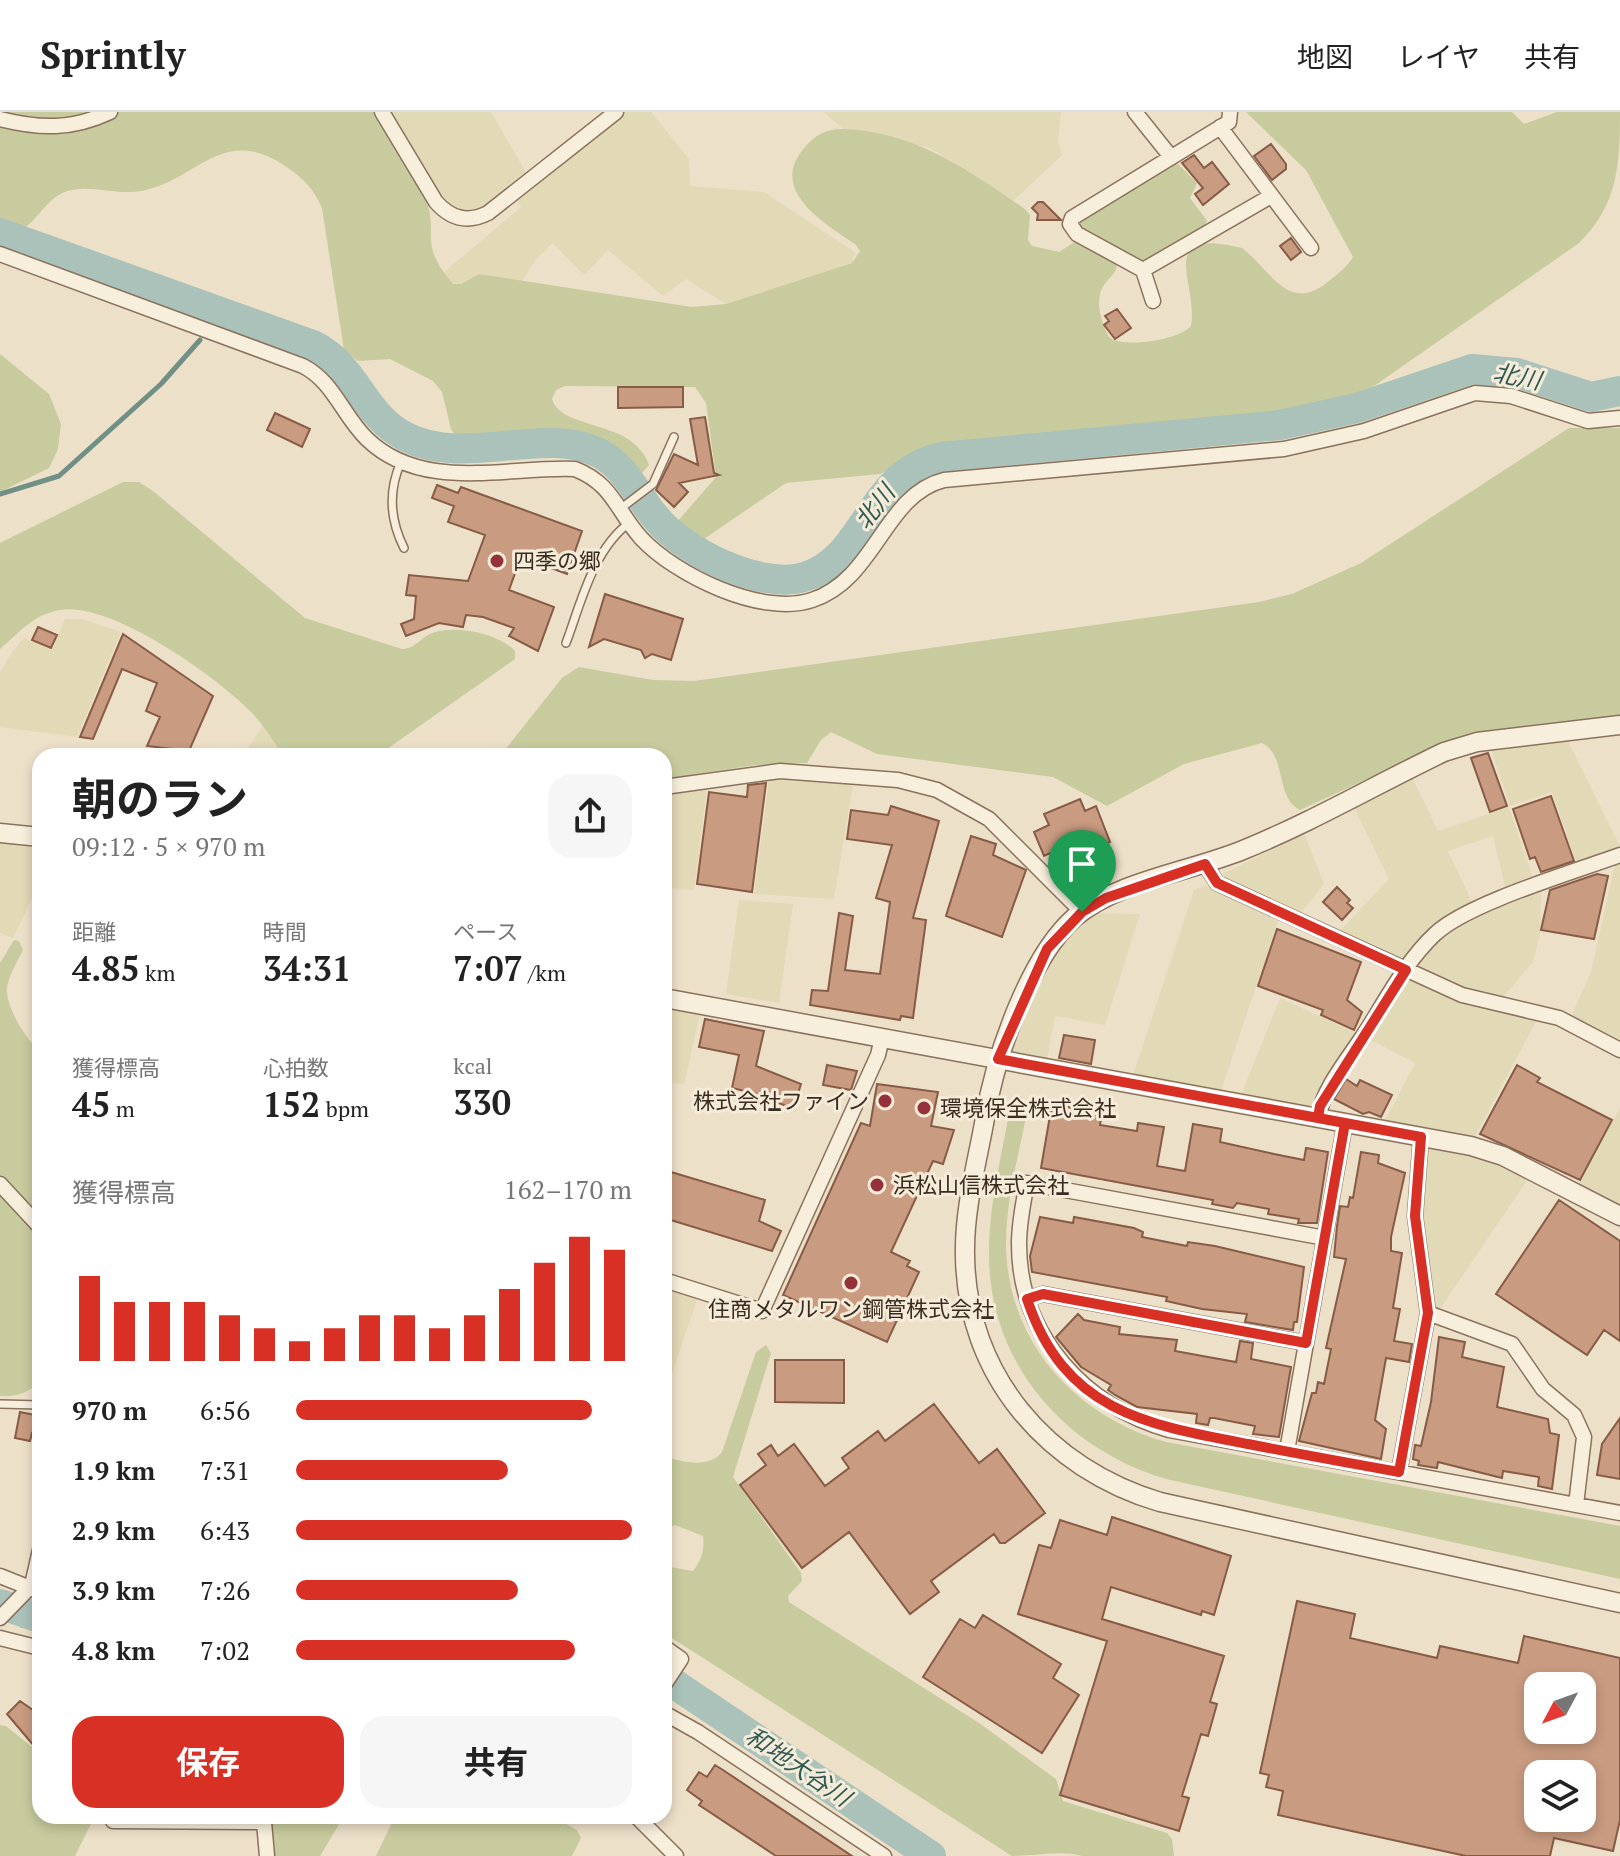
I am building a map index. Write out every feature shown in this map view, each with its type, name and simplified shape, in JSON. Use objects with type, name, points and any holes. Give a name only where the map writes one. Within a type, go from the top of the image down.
[{"type":"street","points":[[0,119],[50,128],[72,126],[110,112]]},
{"type":"street","points":[[382,112],[436,202],[444,211],[466,220],[488,213],[616,112]]},
{"type":"street","points":[[1135,112],[1171,157]]},
{"type":"street","points":[[1153,301],[1143,270],[1077,234],[1070,224],[1077,214],[1229,122],[1230,112]]},
{"type":"street","points":[[1220,127],[1311,248]]},
{"type":"street","points":[[1143,270],[1271,196]]},
{"type":"street","points":[[0,254],[303,366],[325,381],[358,430],[401,461],[432,471],[453,473],[575,469],[606,487],[625,506],[629,523],[657,553],[684,572],[747,598],[788,604],[829,593],[846,582],[918,491],[944,480],[1284,449],[1364,431],[1475,393],[1511,396],[1588,421],[1620,418]]},
{"type":"street","points":[[1620,725],[1461,746],[1276,836],[1106,898],[1082,912],[1047,949],[998,1059],[969,1206],[966,1278],[975,1326],[993,1371],[1020,1412],[1053,1447],[1093,1475],[1149,1498],[1620,1603]]},
{"type":"street","points":[[672,786],[780,771],[898,780],[927,787],[955,797],[989,819],[1082,912]]},
{"type":"street","points":[[0,833],[32,836]]},
{"type":"street","points":[[1318,1118],[1320,1106],[1425,944],[1454,920],[1620,855]]},
{"type":"street","points":[[1205,864],[1217,883],[1406,970],[1481,1002],[1559,1018],[1620,1050]]},
{"type":"street","points":[[672,999],[1421,1137],[1503,1156],[1620,1216]]},
{"type":"street","points":[[672,1283],[762,1311],[878,1055],[882,1038]]},
{"type":"street","points":[[1287,1451],[1345,1123]]},
{"type":"street","points":[[1399,1472],[1428,1313],[1415,1216],[1421,1137]]},
{"type":"street","points":[[1325,1238],[1027,1183],[1019,1243],[1027,1299],[1055,1355],[1081,1384],[1113,1408],[1169,1430],[1620,1513]]},
{"type":"street","points":[[0,1184],[32,1218]]},
{"type":"street","points":[[1027,1299],[1043,1294],[1306,1343]]},
{"type":"street","points":[[1428,1313],[1512,1344],[1543,1389],[1574,1415],[1584,1437],[1576,1505]]},
{"type":"street","points":[[0,1576],[32,1590],[0,1618]]},
{"type":"street","points":[[0,1638],[32,1646]]},
{"type":"street","points":[[672,1653],[681,1659],[672,1673]]},
{"type":"street","points":[[672,1717],[884,1856]]},
{"type":"street","points":[[264,1824],[267,1856]]},
{"type":"street","points":[[644,1824],[676,1856]]},
{"type":"lane","points":[[625,506],[649,487],[674,437]]},
{"type":"lane","points":[[401,461],[395,474],[391,506],[404,548]]},
{"type":"lane","points":[[566,643],[593,573],[616,533],[629,523]]},
{"type":"lane","points":[[0,1404],[32,1405]]},
{"type":"shaded area","points":[[389,112],[491,112],[527,174],[485,208],[476,212],[456,211],[441,199]]},
{"type":"shaded area","points":[[625,112],[651,112],[689,159],[690,186],[764,192],[855,252],[852,263],[726,304],[686,279],[663,296],[608,250],[584,275],[553,243],[537,258],[522,281],[479,274],[460,284],[453,284],[443,273],[521,207],[516,200]]},
{"type":"shaded area","points":[[824,112],[1061,112],[1058,140],[1062,155],[1013,201],[930,148],[843,129]]},
{"type":"shaded area","points":[[65,619],[82,619],[121,632],[77,737],[0,727],[0,673],[10,655],[24,638],[52,650]]},
{"type":"shaded area","points":[[263,726],[278,748],[248,748]]},
{"type":"shaded area","points":[[1568,741],[1620,846],[1577,865],[1552,792],[1510,806],[1491,750]]},
{"type":"shaded area","points":[[769,779],[853,784],[834,899],[754,894]]},
{"type":"shaded area","points":[[1413,779],[1438,831],[1509,807],[1534,881],[1506,891],[1493,836],[1448,851],[1473,904],[1434,926],[1406,959],[1400,960],[1339,932],[1389,879],[1354,808]]},
{"type":"shaded area","points":[[707,787],[694,890],[672,889],[672,793]]},
{"type":"shaded area","points":[[1304,833],[1324,884],[1300,914],[1223,879],[1223,874]]},
{"type":"shaded area","points":[[0,843],[32,846],[32,899],[13,938],[0,933]]},
{"type":"shaded area","points":[[1620,862],[1620,1046],[1570,1019],[1591,972],[1615,864]]},
{"type":"shaded area","points":[[1205,885],[1279,918],[1221,1091],[1133,1075],[1194,890]]},
{"type":"shaded area","points":[[1541,892],[1540,934],[1533,962],[1499,1002],[1417,971],[1416,966],[1442,935],[1474,917]]},
{"type":"shaded area","points":[[739,900],[793,904],[779,1003],[726,994]]},
{"type":"shaded area","points":[[1095,913],[1140,914],[1105,1025],[1055,1016],[1047,1059],[1014,1053],[1011,1048],[1055,954],[1073,931]]},
{"type":"shaded area","points":[[1414,977],[1539,1016],[1474,1138],[1385,1121],[1415,1063],[1369,1039],[1408,979]]},
{"type":"shaded area","points":[[1280,998],[1358,1034],[1314,1103],[1306,1107],[1241,1095]]},
{"type":"shaded area","points":[[672,1009],[700,1014],[684,1085],[672,1082]]},
{"type":"shaded area","points":[[1620,1108],[1620,1206],[1578,1185]]},
{"type":"shaded area","points":[[1430,1148],[1485,1159],[1528,1179],[1440,1309],[1435,1307],[1423,1216],[1426,1151]]},
{"type":"shaded area","points":[[672,1289],[698,1297],[672,1374]]},
{"type":"green space","points":[[0,112],[98,112],[50,123]]},
{"type":"green space","points":[[120,112],[375,112],[424,194],[429,208],[435,258],[453,284],[461,284],[479,274],[692,307],[726,304],[852,263],[860,251],[804,204],[792,177],[795,163],[805,147],[821,134],[842,129],[868,131],[917,145],[939,155],[1025,209],[1030,215],[1028,240],[1032,246],[1059,252],[1076,241],[1117,263],[1099,297],[1101,318],[1109,337],[1116,341],[1138,342],[1163,339],[1191,326],[1186,263],[1189,252],[1198,245],[1215,243],[1242,248],[1282,286],[1292,292],[1303,293],[1316,290],[1330,280],[1353,257],[1306,170],[1246,112],[1512,112],[1524,124],[1557,112],[1620,112],[1614,183],[1602,214],[1592,229],[1579,243],[1354,400],[1317,412],[1239,424],[939,450],[919,455],[880,474],[786,483],[698,543],[682,535],[677,522],[716,477],[706,403],[695,387],[565,386],[556,390],[552,399],[558,409],[614,432],[641,450],[649,465],[641,474],[613,453],[576,439],[459,441],[451,429],[442,392],[433,381],[390,359],[358,361],[344,350],[322,208],[301,178],[261,154],[243,150],[226,153],[162,185],[142,191],[71,190],[56,196],[22,230],[0,226],[0,124]]},
{"type":"green space","points":[[1175,161],[1197,183],[1190,198],[1207,221],[1204,228],[1144,261],[1080,230],[1076,221]]},
{"type":"green space","points":[[0,354],[49,394],[61,424],[58,449],[49,468],[0,492]]},
{"type":"green space","points":[[1569,428],[1620,428],[1620,715],[1458,737],[1300,810],[1287,796],[1275,757],[1262,743],[1184,764],[1107,806],[1053,777],[877,754],[831,732],[821,740],[807,763],[756,765],[672,778],[672,748],[506,748],[562,678],[579,667],[653,680],[694,681],[1259,602],[1292,594],[1361,563]]},
{"type":"green space","points":[[123,482],[139,482],[305,618],[402,649],[440,631],[475,632],[507,645],[515,651],[515,659],[388,748],[278,748],[256,717],[213,680],[161,644],[106,617],[81,610],[50,612],[27,625],[0,649],[0,543]]},
{"type":"green space","points":[[14,940],[19,941],[23,950],[10,978],[7,995],[18,1022],[32,1042],[32,1208],[0,1176],[0,963]]},
{"type":"green space","points":[[1021,1096],[1028,1106],[1008,1209],[1006,1244],[1009,1280],[1019,1313],[1033,1343],[1052,1370],[1076,1394],[1103,1414],[1133,1430],[1166,1442],[1620,1526],[1620,1579],[1166,1479],[1129,1465],[1095,1446],[1065,1423],[1039,1396],[1018,1364],[1002,1330],[992,1292],[989,1252],[994,1195],[1011,1102]]},
{"type":"green space","points":[[0,1192],[32,1230],[32,1388],[17,1395],[0,1396]]},
{"type":"green space","points":[[766,1345],[771,1353],[733,1477],[801,1573],[802,1581],[788,1596],[789,1602],[979,1723],[1056,1779],[1063,1801],[1167,1833],[1172,1839],[1174,1856],[1057,1853],[1012,1856],[672,1638],[672,1567],[693,1571],[703,1550],[703,1536],[675,1525],[672,1527],[672,1458],[703,1462],[722,1452],[756,1352]]},
{"type":"green space","points":[[0,1725],[6,1726],[32,1747],[32,1824],[91,1824],[75,1856],[0,1856]]},
{"type":"green space","points":[[270,1824],[339,1824],[320,1856],[274,1856]]},
{"type":"green space","points":[[391,1824],[566,1824],[577,1830],[581,1838],[572,1856],[376,1856]]},
{"type":"building","points":[[1271,144],[1286,164],[1286,169],[1272,180],[1254,156]]},
{"type":"building","points":[[1194,155],[1204,168],[1212,162],[1229,184],[1203,205],[1195,194],[1203,188],[1182,163]]},
{"type":"building","points":[[1043,202],[1061,220],[1037,220],[1038,214],[1032,208]]},
{"type":"building","points":[[1291,238],[1301,252],[1291,260],[1280,246]]},
{"type":"building","points":[[1117,309],[1131,328],[1115,339],[1104,325],[1109,321],[1105,316]]},
{"type":"building","points":[[618,387],[683,387],[683,407],[618,408]]},
{"type":"building","points":[[275,413],[310,429],[302,447],[267,430]]},
{"type":"building","points":[[705,417],[714,473],[719,475],[679,483],[688,492],[674,507],[656,490],[674,454],[698,465],[690,419]]},
{"type":"building","name":"四季の郷","points":[[437,485],[458,493],[461,487],[582,531],[567,574],[521,557],[509,590],[554,607],[538,651],[509,636],[514,628],[483,617],[466,615],[463,627],[439,623],[406,636],[401,624],[414,619],[416,596],[406,595],[409,575],[468,581],[485,535],[448,522],[454,506],[432,498]]},
{"type":"building","points":[[605,594],[683,619],[671,660],[652,654],[645,658],[641,650],[604,639],[589,647]]},
{"type":"building","points":[[38,627],[57,635],[51,648],[32,640]]},
{"type":"building","points":[[123,634],[213,696],[190,748],[147,746],[160,717],[146,711],[157,683],[122,669],[93,739],[80,737]]},
{"type":"building","points":[[1488,753],[1507,806],[1490,812],[1471,758]]},
{"type":"building","points":[[766,783],[752,892],[697,884],[709,792],[747,797],[748,785]]},
{"type":"building","points":[[1551,796],[1574,861],[1541,872],[1535,857],[1530,859],[1513,809]]},
{"type":"building","points":[[1080,799],[1085,811],[1096,806],[1110,842],[1055,865],[1050,853],[1044,856],[1034,832],[1049,825],[1044,814]]},
{"type":"building","points":[[891,806],[939,821],[913,918],[926,920],[913,1018],[901,1016],[900,1020],[810,1005],[812,990],[828,991],[839,913],[853,916],[845,970],[880,974],[890,902],[876,898],[892,845],[847,839],[851,810],[888,815]]},
{"type":"building","points":[[971,836],[996,844],[993,855],[1026,870],[1002,937],[946,916]]},
{"type":"building","points":[[1597,874],[1608,876],[1594,939],[1541,930],[1550,890]]},
{"type":"building","points":[[1337,887],[1350,900],[1347,903],[1353,908],[1342,920],[1323,902]]},
{"type":"building","points":[[1277,929],[1361,962],[1347,1000],[1362,1012],[1354,1030],[1321,1015],[1323,1010],[1258,986]]},
{"type":"building","points":[[705,1019],[764,1031],[756,1066],[801,1084],[793,1109],[757,1094],[732,1088],[739,1055],[699,1047]]},
{"type":"building","points":[[1064,1035],[1095,1040],[1091,1064],[1059,1058]]},
{"type":"building","points":[[827,1065],[857,1071],[851,1090],[823,1085]]},
{"type":"building","points":[[1517,1065],[1540,1078],[1537,1082],[1612,1120],[1580,1180],[1480,1134]]},
{"type":"building","points":[[1346,1079],[1357,1086],[1360,1080],[1392,1095],[1381,1117],[1369,1112],[1363,1114],[1334,1099]]},
{"type":"building","points":[[877,1084],[938,1092],[931,1126],[954,1130],[943,1164],[933,1161],[891,1252],[910,1261],[907,1266],[919,1272],[887,1342],[783,1295],[861,1123],[870,1126]]},
{"type":"building","points":[[1052,1104],[1102,1112],[1100,1125],[1137,1131],[1138,1123],[1164,1127],[1157,1166],[1185,1171],[1193,1124],[1222,1129],[1220,1142],[1274,1154],[1304,1160],[1306,1148],[1328,1152],[1317,1223],[1298,1223],[1299,1219],[1268,1214],[1269,1209],[1237,1203],[1233,1208],[1212,1204],[1213,1200],[1041,1168]]},
{"type":"building","points":[[1361,1152],[1379,1155],[1378,1163],[1405,1173],[1391,1237],[1391,1251],[1402,1253],[1393,1308],[1400,1309],[1394,1341],[1412,1344],[1409,1362],[1386,1358],[1375,1420],[1386,1429],[1381,1459],[1299,1441],[1312,1393],[1316,1393],[1318,1382],[1324,1384],[1331,1349],[1326,1348],[1346,1259],[1334,1257],[1340,1206],[1348,1207],[1350,1197],[1353,1198]]},
{"type":"building","points":[[672,1172],[765,1200],[759,1221],[781,1231],[772,1251],[672,1220]]},
{"type":"building","points":[[1559,1200],[1620,1241],[1620,1341],[1604,1330],[1587,1355],[1496,1294]]},
{"type":"building","points":[[1040,1217],[1073,1223],[1074,1217],[1134,1228],[1143,1232],[1142,1237],[1187,1246],[1188,1242],[1215,1246],[1304,1267],[1297,1322],[1294,1322],[1293,1330],[1245,1322],[1247,1314],[1202,1309],[1166,1301],[1167,1297],[1032,1272],[1030,1256]]},
{"type":"building","points":[[1078,1314],[1084,1320],[1120,1327],[1119,1334],[1177,1340],[1175,1351],[1236,1362],[1240,1341],[1253,1343],[1251,1359],[1291,1367],[1279,1437],[1253,1434],[1255,1426],[1214,1418],[1210,1418],[1208,1425],[1196,1423],[1197,1414],[1137,1407],[1115,1395],[1108,1390],[1111,1385],[1081,1367],[1056,1337]]},
{"type":"building","points":[[1439,1337],[1465,1342],[1462,1357],[1504,1367],[1497,1407],[1548,1419],[1550,1433],[1559,1435],[1552,1489],[1538,1486],[1539,1477],[1503,1471],[1502,1478],[1438,1462],[1437,1468],[1418,1465],[1419,1461],[1413,1459],[1415,1445],[1421,1446],[1431,1402]]},
{"type":"building","points":[[775,1360],[844,1360],[844,1403],[775,1402]]},
{"type":"building","points":[[934,1404],[979,1463],[997,1449],[1045,1513],[1005,1543],[1000,1543],[994,1534],[931,1581],[939,1592],[910,1614],[849,1532],[802,1568],[740,1485],[766,1465],[758,1454],[771,1445],[778,1456],[794,1444],[825,1486],[849,1468],[842,1458],[878,1431],[885,1441]]},
{"type":"building","points":[[20,1412],[32,1414],[30,1441],[15,1438]]},
{"type":"building","points":[[1620,1418],[1620,1479],[1597,1475],[1602,1444]]},
{"type":"building","points":[[1112,1517],[1231,1556],[1214,1615],[1202,1611],[1201,1615],[1111,1587],[1102,1619],[1224,1656],[1210,1702],[1217,1704],[1208,1736],[1201,1734],[1182,1796],[1189,1798],[1179,1831],[1060,1795],[1107,1641],[1018,1614],[1039,1545],[1051,1548],[1060,1520],[1107,1535]]},
{"type":"building","points":[[1297,1601],[1355,1614],[1350,1638],[1437,1658],[1440,1646],[1518,1663],[1524,1636],[1620,1658],[1620,1820],[1613,1851],[1554,1838],[1550,1856],[1466,1856],[1278,1815],[1283,1791],[1266,1787],[1269,1775],[1260,1773]]},
{"type":"building","points":[[983,1615],[1061,1664],[1053,1678],[1079,1695],[1042,1753],[923,1677],[960,1619],[975,1628]]},
{"type":"building","points":[[20,1701],[32,1709],[32,1744],[7,1714]]},
{"type":"building","points":[[715,1765],[852,1856],[776,1856],[699,1805],[702,1801],[687,1790],[699,1772],[707,1777]]},
{"type":"waterway","name":"北川","points":[[0,233],[313,345],[328,354],[380,417],[406,437],[429,445],[453,448],[553,443],[576,445],[597,452],[616,465],[657,519],[685,544],[746,573],[786,580],[804,577],[825,567],[842,553],[897,480],[916,466],[941,457],[1280,425],[1357,408],[1472,369],[1517,373],[1591,397],[1620,391]]},
{"type":"waterway","name":"北川","points":[[220,317],[224,312]]},
{"type":"waterway","points":[[0,494],[59,476],[161,384],[200,340]]},
{"type":"waterway","name":"和地大谷川","points":[[0,1604],[32,1615]]},
{"type":"waterway","points":[[22,1625],[32,1618]]},
{"type":"waterway","name":"和地大谷川","points":[[672,1682],[931,1856]]},
{"type":"place","name":"四季の郷","points":[[497,561]]},
{"type":"place","name":"株式会社ファイン","points":[[885,1101]]},
{"type":"place","name":"環境保全株式会社","points":[[924,1108]]},
{"type":"place","name":"浜松山信株式会社","points":[[877,1185]]},
{"type":"place","name":"住商メタルワン鋼管株式会社","points":[[851,1283]]},
{"type":"route","points":[[1205,864],[1217,883],[1406,970],[1320,1106],[1318,1118],[1421,1137],[1415,1216],[1428,1313],[1399,1472],[1149,1424],[1113,1408],[1081,1384],[1044,1338],[1027,1299],[1043,1294],[1306,1343],[1345,1123],[998,1059],[1047,949],[1082,912],[1106,898],[1205,864]]}]
